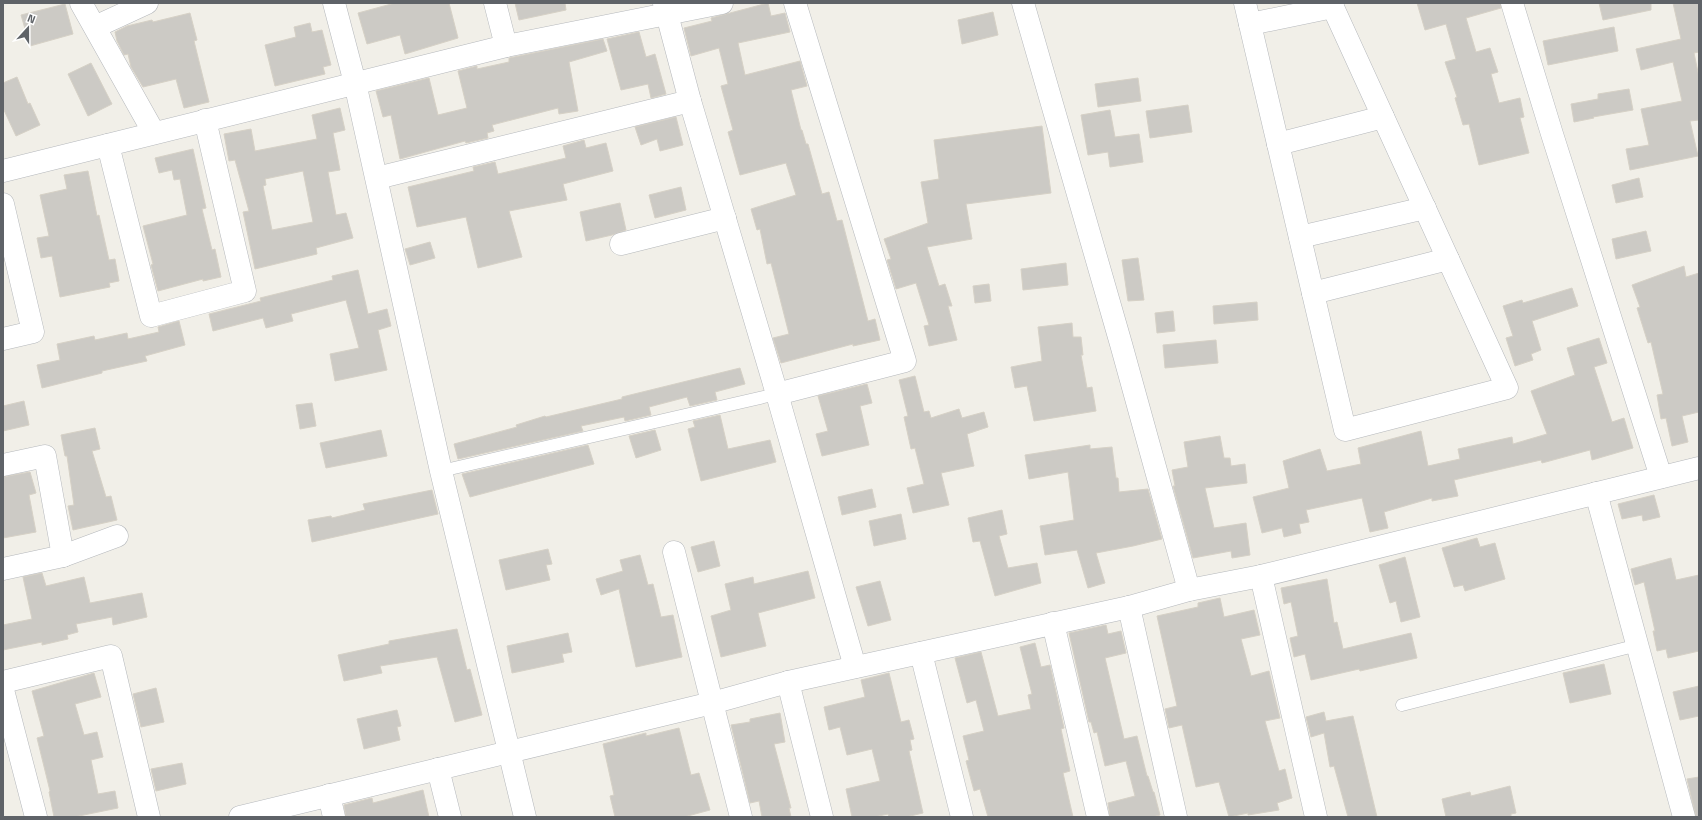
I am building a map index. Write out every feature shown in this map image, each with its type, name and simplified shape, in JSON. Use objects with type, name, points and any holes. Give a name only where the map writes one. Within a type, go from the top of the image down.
[{"type":"street","points":[[81,3],[154,133]]},
{"type":"street","points":[[95,27],[147,3]]},
{"type":"street","points":[[334,3],[355,83],[377,178],[441,471],[525,817]]},
{"type":"street","points":[[495,3],[506,46]]},
{"type":"street","points":[[3,171],[506,46],[665,9],[722,3]]},
{"type":"street","points":[[777,394],[905,361],[794,3]]},
{"type":"street","points":[[1023,3],[1121,344],[1189,590]]},
{"type":"street","points":[[1245,3],[1345,430],[1507,388],[1332,5],[1250,24]]},
{"type":"street","points":[[1512,3],[1554,142],[1661,477]]},
{"type":"street","points":[[665,9],[690,101],[777,394],[855,667]]},
{"type":"street","points":[[377,178],[690,101]]},
{"type":"street","points":[[1278,144],[1383,117]]},
{"type":"street","points":[[108,145],[151,316],[245,291],[205,120]]},
{"type":"street","points":[[3,204],[33,332],[3,339]]},
{"type":"street","points":[[1300,237],[1425,208]]},
{"type":"street","points":[[622,244],[724,218]]},
{"type":"street","points":[[1313,293],[1448,259]]},
{"type":"street","points":[[3,465],[45,456],[63,556]]},
{"type":"street","points":[[240,817],[712,703],[788,682],[1129,607],[1189,590],[1261,576],[1699,468]]},
{"type":"street","points":[[1596,493],[1638,645],[1680,816]]},
{"type":"street","points":[[3,569],[63,556],[117,536]]},
{"type":"street","points":[[674,552],[741,817]]},
{"type":"street","points":[[1261,576],[1316,817]]},
{"type":"street","points":[[1129,607],[1176,817]]},
{"type":"street","points":[[1053,623],[1098,817]]},
{"type":"street","points":[[921,653],[962,817]]},
{"type":"street","points":[[3,682],[111,656],[149,817]]},
{"type":"street","points":[[788,682],[822,817]]},
{"type":"street","points":[[3,690],[36,817]]},
{"type":"street","points":[[438,769],[450,817]]},
{"type":"street","points":[[329,795],[334,817]]},
{"type":"lane","points":[[441,471],[777,394]]},
{"type":"lane","points":[[1402,705],[1638,645]]},
{"type":"building","points":[[395,3],[449,3],[458,38],[405,54],[400,35],[367,44],[358,13]]},
{"type":"building","points":[[515,3],[565,3],[566,10],[519,20]]},
{"type":"building","points":[[768,3],[771,16],[785,13],[790,32],[738,43],[745,75],[800,61],[807,86],[791,90],[801,130],[806,144],[808,144],[822,194],[829,192],[837,221],[842,220],[868,321],[875,319],[880,340],[853,346],[853,344],[781,363],[773,338],[789,334],[771,263],[767,264],[760,229],[757,230],[751,209],[796,195],[786,163],[740,175],[728,132],[733,130],[721,86],[728,84],[719,48],[691,56],[684,28],[712,21],[711,18]]},
{"type":"building","points":[[1417,3],[1500,3],[1501,8],[1466,18],[1476,52],[1490,48],[1498,72],[1491,74],[1499,103],[1520,98],[1524,117],[1520,118],[1529,153],[1479,165],[1469,124],[1463,125],[1455,98],[1457,97],[1445,62],[1456,59],[1446,24],[1425,30]]},
{"type":"building","points":[[1599,3],[1651,3],[1651,10],[1603,20]]},
{"type":"building","points":[[1673,3],[1699,3],[1699,52],[1694,53],[1699,77],[1699,120],[1690,121],[1698,156],[1630,170],[1626,149],[1649,145],[1641,109],[1682,101],[1673,62],[1641,70],[1636,49],[1681,39]]},
{"type":"building","points":[[65,4],[73,34],[30,46],[21,15]]},
{"type":"building","points":[[993,12],[998,35],[962,44],[958,20]]},
{"type":"building","points":[[190,13],[197,40],[194,41],[209,102],[184,108],[176,79],[143,87],[131,67],[128,54],[124,55],[117,41],[115,32],[127,26],[152,20],[153,22]]},
{"type":"building","points":[[310,23],[312,32],[322,30],[331,65],[323,67],[325,74],[275,86],[265,45],[296,37],[294,27]]},
{"type":"building","points":[[1614,27],[1618,51],[1548,65],[1543,41]]},
{"type":"building","points":[[639,32],[646,57],[655,54],[666,94],[651,98],[648,84],[621,90],[607,39]]},
{"type":"building","points":[[603,39],[607,51],[569,62],[578,111],[559,114],[558,108],[492,125],[494,131],[487,133],[488,138],[466,143],[465,141],[400,159],[391,115],[383,117],[376,91],[429,78],[438,115],[467,108],[458,71],[477,66],[477,69],[509,62],[509,58]]},
{"type":"building","points":[[91,63],[112,104],[88,116],[68,74]]},
{"type":"building","points":[[17,77],[28,104],[30,103],[40,125],[16,136],[3,108],[3,83]]},
{"type":"building","points":[[1138,78],[1141,101],[1098,107],[1095,84]]},
{"type":"building","points":[[1629,89],[1633,110],[1574,122],[1571,104],[1598,99],[1598,94]]},
{"type":"building","points":[[1188,105],[1192,132],[1150,138],[1146,111]]},
{"type":"building","points":[[340,108],[345,130],[333,133],[340,170],[328,172],[336,215],[346,213],[353,238],[316,248],[317,254],[255,269],[243,212],[249,211],[235,160],[229,161],[224,134],[251,129],[255,151],[317,139],[312,115]],"holes":[[[303,171],[313,222],[272,230],[263,186],[266,185],[265,179]]]},
{"type":"building","points":[[1110,110],[1115,137],[1139,134],[1143,162],[1110,167],[1108,152],[1088,155],[1081,115]]},
{"type":"building","points":[[676,117],[683,145],[660,151],[657,139],[641,145],[635,127]]},
{"type":"building","points":[[1042,126],[1051,193],[966,204],[972,239],[927,247],[939,286],[945,284],[952,306],[948,306],[957,340],[929,346],[924,326],[929,325],[916,283],[896,289],[887,260],[891,259],[884,239],[928,223],[921,182],[939,179],[934,140]]},
{"type":"building","points":[[584,140],[586,148],[606,143],[613,171],[563,184],[567,200],[509,211],[522,257],[478,268],[466,217],[417,227],[408,187],[474,171],[473,167],[495,162],[498,174],[566,158],[563,146]]},
{"type":"building","points":[[193,149],[206,208],[202,209],[212,250],[215,249],[221,277],[203,281],[203,279],[158,291],[143,226],[187,215],[180,179],[174,180],[172,170],[159,173],[155,158]]},
{"type":"building","points":[[88,171],[97,216],[99,215],[109,260],[115,259],[119,281],[109,283],[110,287],[60,297],[52,256],[41,258],[37,238],[49,236],[40,195],[67,189],[64,175]]},
{"type":"building","points":[[1639,178],[1643,197],[1616,203],[1612,185]]},
{"type":"building","points":[[681,187],[686,210],[655,218],[649,195]]},
{"type":"building","points":[[620,203],[626,230],[586,241],[580,212]]},
{"type":"building","points":[[1646,231],[1651,251],[1616,259],[1612,239]]},
{"type":"building","points":[[430,242],[435,258],[410,265],[405,249]]},
{"type":"building","points":[[1138,258],[1144,300],[1128,301],[1122,260]]},
{"type":"building","points":[[1066,263],[1068,285],[1023,290],[1021,269]]},
{"type":"building","points":[[1684,266],[1686,277],[1699,273],[1699,412],[1682,416],[1688,442],[1672,446],[1666,418],[1661,419],[1657,395],[1663,394],[1651,342],[1648,343],[1637,308],[1640,307],[1632,285]]},
{"type":"building","points":[[358,270],[368,314],[387,309],[391,326],[378,330],[387,370],[335,381],[330,354],[359,348],[346,300],[291,314],[293,321],[266,328],[263,318],[213,331],[209,314],[261,301],[260,298],[333,280],[332,276]]},
{"type":"building","points":[[989,284],[991,301],[975,303],[973,286]]},
{"type":"building","points":[[1572,288],[1578,306],[1532,321],[1541,350],[1531,354],[1533,360],[1515,366],[1506,338],[1513,336],[1503,306],[1522,300],[1523,303]]},
{"type":"building","points":[[1257,302],[1258,320],[1214,324],[1213,306]]},
{"type":"building","points":[[1173,311],[1175,331],[1157,333],[1155,313]]},
{"type":"building","points":[[179,321],[185,345],[145,356],[147,361],[102,371],[102,373],[42,388],[37,365],[60,360],[57,344],[94,336],[95,340],[127,333],[128,339],[159,332],[158,327]]},
{"type":"building","points":[[1072,323],[1073,337],[1081,337],[1083,355],[1081,355],[1087,388],[1092,387],[1096,411],[1034,421],[1027,386],[1015,388],[1011,367],[1042,361],[1038,327]]},
{"type":"building","points":[[1599,338],[1607,363],[1594,367],[1612,422],[1624,418],[1633,448],[1592,460],[1590,450],[1542,463],[1541,460],[1454,480],[1458,496],[1432,501],[1432,498],[1384,512],[1388,528],[1370,532],[1362,498],[1306,510],[1309,522],[1299,524],[1301,533],[1284,537],[1282,528],[1262,533],[1253,497],[1289,488],[1283,461],[1320,449],[1327,471],[1361,464],[1358,448],[1421,431],[1428,466],[1460,459],[1458,449],[1512,437],[1513,444],[1547,434],[1531,391],[1575,375],[1567,348]]},
{"type":"building","points":[[1216,340],[1218,363],[1165,368],[1163,345]]},
{"type":"building","points":[[740,368],[745,384],[715,392],[717,400],[690,406],[687,397],[649,407],[651,415],[625,421],[624,417],[581,426],[583,431],[458,459],[454,444],[517,427],[516,425],[545,416],[622,399],[622,397]]},
{"type":"building","points":[[915,376],[924,412],[929,411],[931,418],[959,409],[962,418],[984,412],[988,427],[967,434],[974,466],[941,473],[949,505],[913,513],[907,488],[924,484],[915,448],[911,449],[904,417],[908,416],[899,380]]},
{"type":"building","points":[[867,384],[872,403],[860,406],[869,445],[822,456],[816,434],[828,431],[818,396]]},
{"type":"building","points":[[24,401],[29,425],[3,431],[3,406]]},
{"type":"building","points":[[312,403],[316,426],[300,429],[296,405]]},
{"type":"building","points":[[720,415],[728,449],[770,440],[776,462],[701,481],[688,429],[695,427],[693,421]]},
{"type":"building","points":[[95,428],[100,449],[92,451],[106,497],[111,496],[117,520],[73,530],[68,506],[74,505],[67,456],[65,456],[61,435]]},
{"type":"building","points":[[381,430],[387,456],[326,468],[320,443]]},
{"type":"building","points":[[655,430],[661,450],[636,458],[629,436]]},
{"type":"building","points":[[1220,436],[1224,458],[1230,458],[1231,466],[1245,464],[1247,483],[1205,488],[1214,528],[1246,523],[1250,555],[1232,558],[1231,551],[1193,558],[1173,486],[1175,486],[1172,470],[1188,467],[1184,442]]},
{"type":"building","points":[[588,445],[594,464],[470,497],[462,474]]},
{"type":"building","points":[[1090,445],[1090,449],[1112,447],[1119,492],[1148,489],[1162,539],[1096,553],[1105,583],[1088,588],[1077,550],[1045,555],[1040,526],[1074,520],[1068,472],[1029,479],[1025,455]]},
{"type":"building","points":[[30,472],[36,493],[29,495],[36,532],[3,538],[3,477]]},
{"type":"building","points":[[872,489],[876,507],[842,515],[838,497]]},
{"type":"building","points":[[432,490],[438,514],[312,542],[308,520],[331,516],[332,518],[365,510],[363,504]]},
{"type":"building","points":[[1654,495],[1660,517],[1643,521],[1642,515],[1622,519],[1618,504]]},
{"type":"building","points":[[1002,510],[1007,534],[999,536],[1008,568],[1037,563],[1041,583],[995,596],[980,541],[973,542],[968,518]]},
{"type":"building","points":[[901,514],[906,539],[874,546],[869,521]]},
{"type":"building","points":[[1477,538],[1480,547],[1495,543],[1505,579],[1465,591],[1463,585],[1454,587],[1442,548]]},
{"type":"building","points":[[714,541],[720,566],[698,572],[691,547]]},
{"type":"building","points":[[548,549],[552,564],[546,565],[550,580],[506,590],[499,560]]},
{"type":"building","points":[[640,555],[648,585],[653,584],[661,617],[673,615],[682,657],[636,667],[619,589],[601,595],[596,579],[623,571],[620,560]]},
{"type":"building","points":[[1405,557],[1420,617],[1401,622],[1396,601],[1390,603],[1379,565]]},
{"type":"building","points":[[1671,558],[1676,580],[1699,575],[1699,651],[1668,658],[1666,649],[1657,651],[1653,631],[1655,631],[1644,582],[1635,585],[1631,569]]},
{"type":"building","points":[[808,571],[815,598],[758,613],[766,646],[721,657],[711,616],[731,610],[725,584],[753,577],[754,584]]},
{"type":"building","points":[[42,573],[46,586],[84,577],[90,603],[142,593],[147,617],[113,625],[112,617],[76,624],[78,632],[67,635],[68,639],[42,645],[42,642],[3,650],[3,625],[32,619],[23,577]]},
{"type":"building","points":[[1327,579],[1334,623],[1337,622],[1343,649],[1411,633],[1417,658],[1311,680],[1305,654],[1294,657],[1290,638],[1298,636],[1291,602],[1284,604],[1281,588]]},
{"type":"building","points":[[880,581],[891,620],[868,626],[856,587]]},
{"type":"building","points":[[1220,598],[1224,617],[1254,610],[1260,635],[1241,639],[1251,676],[1269,671],[1280,718],[1265,721],[1279,771],[1285,769],[1292,798],[1277,803],[1279,810],[1248,815],[1248,813],[1229,817],[1219,782],[1196,787],[1182,725],[1169,728],[1165,709],[1177,706],[1157,616],[1198,607],[1198,603]]},
{"type":"building","points":[[1106,625],[1108,634],[1121,631],[1126,653],[1105,658],[1124,739],[1137,736],[1147,776],[1154,792],[1160,815],[1152,817],[1110,817],[1108,803],[1135,796],[1126,761],[1105,766],[1097,732],[1094,733],[1091,722],[1089,722],[1069,633]]},
{"type":"building","points":[[457,629],[467,670],[470,669],[482,715],[455,722],[437,657],[380,666],[382,673],[344,681],[338,655],[389,644],[389,641]]},
{"type":"building","points":[[568,633],[572,652],[562,654],[564,662],[512,673],[507,646]]},
{"type":"building","points":[[1035,643],[1041,667],[1050,665],[1064,728],[1061,729],[1070,771],[1063,773],[1073,817],[988,817],[980,789],[974,791],[966,761],[969,760],[963,736],[984,731],[976,700],[967,703],[955,658],[981,652],[998,716],[1031,709],[1028,695],[1032,694],[1020,647]]},
{"type":"building","points":[[1604,664],[1611,694],[1570,703],[1563,673]]},
{"type":"building","points":[[94,673],[101,697],[75,704],[84,735],[97,732],[103,757],[91,760],[98,794],[115,791],[118,808],[74,817],[54,817],[50,791],[37,738],[44,736],[32,691]]},
{"type":"building","points":[[889,673],[901,722],[909,720],[914,739],[910,740],[912,750],[909,751],[923,813],[906,817],[889,817],[888,814],[874,817],[852,817],[846,789],[880,781],[872,749],[847,755],[840,727],[829,730],[824,707],[865,697],[861,680]]},
{"type":"building","points":[[1699,686],[1699,716],[1680,720],[1673,692]]},
{"type":"building","points":[[156,688],[164,722],[141,727],[133,694]]},
{"type":"building","points":[[397,710],[401,726],[397,727],[400,740],[364,749],[357,719]]},
{"type":"building","points":[[1324,712],[1326,721],[1353,716],[1377,817],[1348,817],[1334,766],[1330,767],[1324,733],[1311,737],[1306,717]]},
{"type":"building","points":[[780,713],[785,742],[774,744],[791,808],[789,808],[791,817],[762,817],[759,801],[750,803],[731,725],[750,722],[750,719]]},
{"type":"building","points":[[679,728],[691,775],[699,773],[710,810],[684,817],[615,817],[610,796],[614,795],[603,744],[646,733],[646,736]]},
{"type":"building","points":[[182,763],[186,784],[156,791],[151,769]]},
{"type":"building","points":[[1699,777],[1699,817],[1696,817],[1687,779]]},
{"type":"building","points":[[1510,786],[1516,813],[1511,814],[1511,817],[1446,817],[1442,799],[1470,792],[1471,796]]},
{"type":"building","points":[[423,790],[429,817],[346,817],[344,805],[372,798],[373,803]]}]
